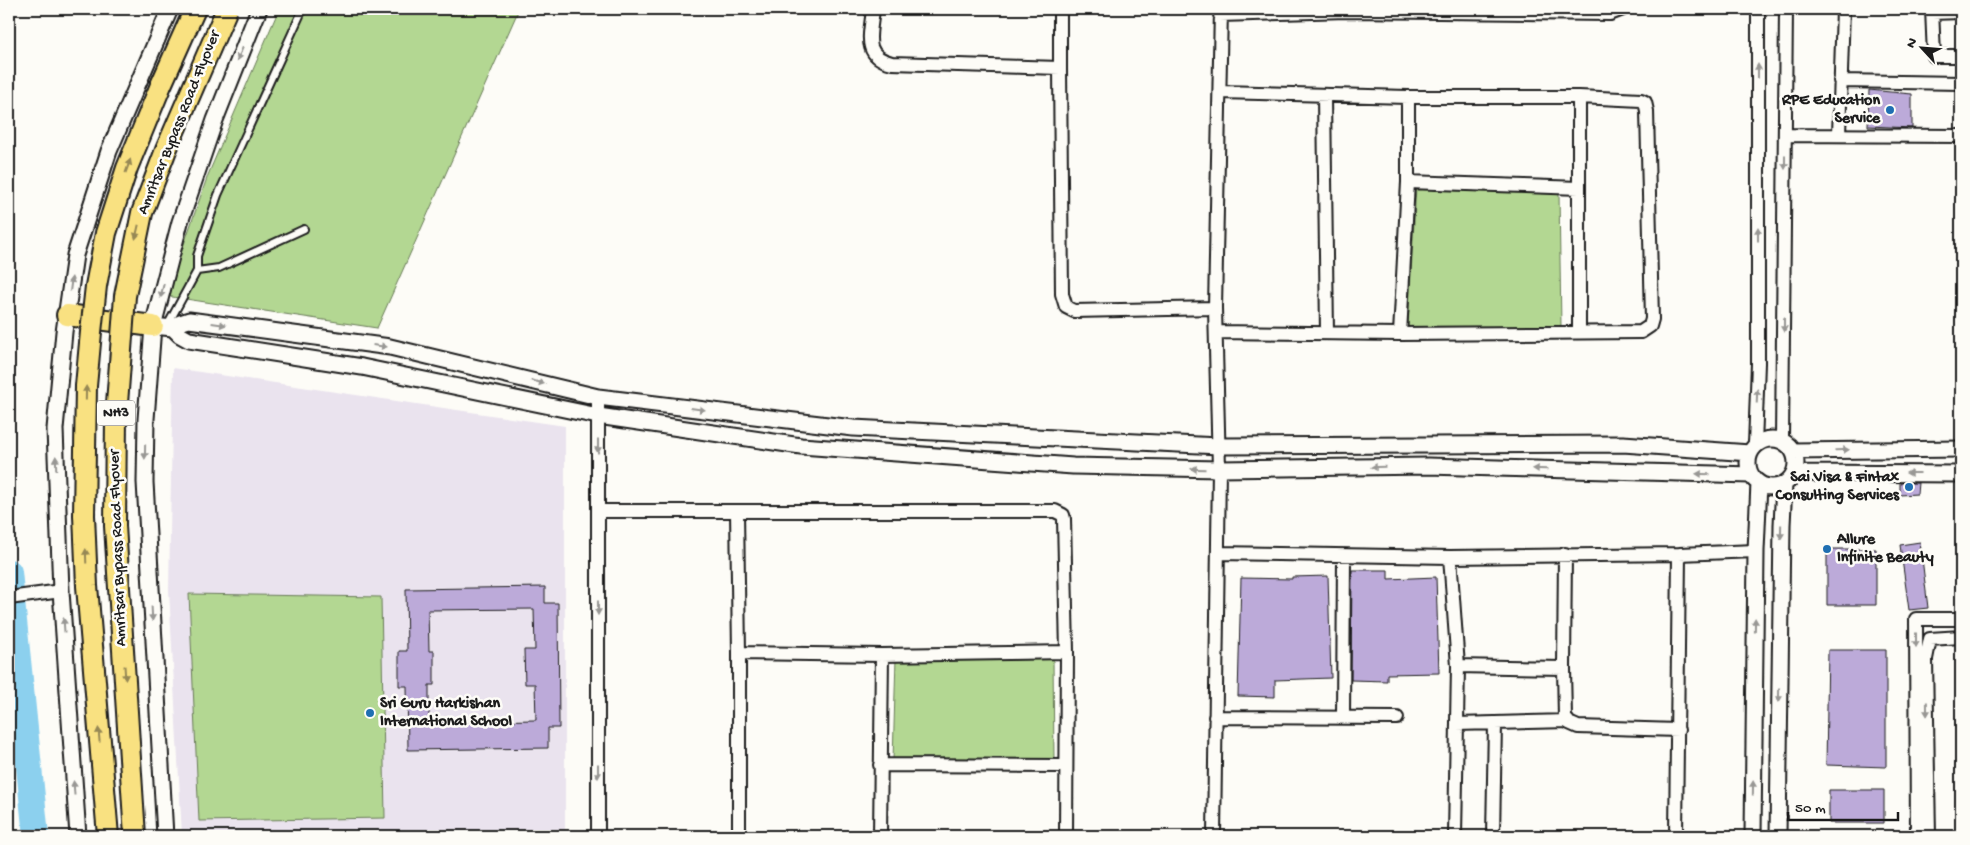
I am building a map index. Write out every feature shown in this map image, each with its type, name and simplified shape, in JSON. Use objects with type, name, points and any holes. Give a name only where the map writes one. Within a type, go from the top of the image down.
[{"type":"highway","name":"Amritsar Bypass Road Flyover","points":[[108,836],[87,586],[84,524],[86,386],[91,332],[96,286],[106,233],[127,168],[161,85],[196,9]]},
{"type":"highway","name":"Amritsar Bypass Road Flyover","points":[[135,836],[115,526],[116,417],[124,296],[142,212],[166,150],[227,9]]},
{"type":"highway","points":[[67,315],[164,327]]},
{"type":"street","points":[[78,836],[61,592],[55,428],[67,315],[75,255],[109,151],[170,9]]},
{"type":"street","points":[[165,836],[145,482],[146,419],[164,327],[180,222],[215,120],[259,9]]},
{"type":"street","points":[[873,9],[870,47],[875,56],[882,61],[892,63],[1060,68]]},
{"type":"street","points":[[1060,9],[1062,294],[1066,307],[1074,311],[1215,308]]},
{"type":"street","points":[[1214,836],[1220,469],[1215,308],[1220,12],[1346,10],[1610,14],[1623,9]]},
{"type":"street","points":[[1753,836],[1756,551],[1755,479],[1748,462],[1753,449],[1758,363],[1758,9]]},
{"type":"street","points":[[1778,836],[1782,525],[1789,479],[1796,464],[1787,446],[1786,9]]},
{"type":"street","points":[[1838,135],[1843,9]]},
{"type":"street","points":[[1961,12],[1932,11],[1934,56],[1961,56]]},
{"type":"street","points":[[1840,81],[1961,83]]},
{"type":"street","points":[[1216,332],[1400,334],[1641,332],[1650,326],[1652,318],[1646,104],[1641,100],[1579,97],[1324,96],[1220,92]]},
{"type":"street","points":[[1324,96],[1327,333]]},
{"type":"street","points":[[1400,334],[1408,182],[1408,97]]},
{"type":"street","points":[[1579,97],[1579,332]]},
{"type":"street","points":[[1785,135],[1961,136]]},
{"type":"street","points":[[1408,182],[1579,188]]},
{"type":"street","points":[[164,327],[189,320],[390,347],[598,397],[854,428],[1219,446],[1623,444],[1753,449],[1764,440],[1773,438],[1787,446],[1961,449]]},
{"type":"street","points":[[164,327],[189,340],[362,367],[598,416],[801,446],[1073,466],[1220,469],[1428,466],[1755,479],[1771,488],[1789,479],[1961,474]]},
{"type":"street","points":[[598,397],[598,836]]},
{"type":"street","points":[[598,511],[1060,512],[1064,519],[1067,652],[1066,836]]},
{"type":"street","points":[[737,512],[739,836]]},
{"type":"street","points":[[1219,553],[1450,557],[1756,551]]},
{"type":"street","points":[[1565,554],[1564,668],[1566,718],[1568,721]]},
{"type":"street","points":[[1676,836],[1679,554]]},
{"type":"street","points":[[1343,718],[1344,556]]},
{"type":"street","points":[[1450,557],[1458,666],[1455,836]]},
{"type":"street","points":[[9,598],[61,592]]},
{"type":"street","points":[[1917,836],[1916,619],[1961,619]]},
{"type":"street","points":[[1929,836],[1926,659],[1930,639],[1961,636]]},
{"type":"street","points":[[739,653],[882,655],[1067,652]]},
{"type":"street","points":[[880,836],[882,655]]},
{"type":"street","points":[[1458,666],[1564,668]]},
{"type":"street","points":[[1215,717],[1397,718]]},
{"type":"street","points":[[1457,724],[1568,721],[1578,726],[1678,730]]},
{"type":"street","points":[[1493,836],[1495,723]]},
{"type":"street","points":[[880,765],[1066,766]]},
{"type":"lane","points":[[164,327],[197,271],[197,256],[218,195],[303,9]]},
{"type":"lane","points":[[197,271],[219,268],[304,229]]},
{"type":"shaded area","name":"Sri Guru Harkishan International School","points":[[173,368],[565,426],[565,836],[182,836],[169,590]]},
{"type":"green space","points":[[279,9],[519,9],[377,328],[166,296],[208,175]]},
{"type":"green space","points":[[1416,187],[1559,194],[1561,327],[1408,327]]},
{"type":"green space","points":[[189,594],[381,597],[385,818],[199,821]]},
{"type":"green space","points":[[896,658],[1053,659],[1054,761],[893,760]]},
{"type":"building","name":"RPE Education Service","points":[[1869,90],[1912,94],[1912,128],[1868,126]]},
{"type":"building","name":"Sai Visa & Fintax Consulting Services","points":[[1900,483],[1918,483],[1917,494],[1900,495]]},
{"type":"building","points":[[1920,542],[1928,608],[1909,610],[1900,545]]},
{"type":"building","points":[[1827,549],[1876,549],[1876,605],[1827,605]]},
{"type":"building","points":[[1352,570],[1388,570],[1388,579],[1436,577],[1439,673],[1387,674],[1387,681],[1351,680]]},
{"type":"building","points":[[1328,576],[1331,678],[1275,680],[1275,697],[1238,696],[1241,578],[1292,579],[1292,577]]},
{"type":"building","points":[[545,587],[545,603],[558,603],[559,728],[548,728],[548,748],[408,750],[407,686],[399,686],[399,651],[407,651],[406,589]],"holes":[[[534,609],[535,650],[524,650],[525,684],[535,684],[536,720],[429,722],[429,685],[434,685],[434,651],[429,651],[428,610]]]},
{"type":"building","points":[[1828,650],[1886,650],[1886,767],[1826,765]]},
{"type":"building","points":[[1829,790],[1884,790],[1884,823],[1829,823]]},
{"type":"waterway","points":[[9,572],[36,836]]},
{"type":"place","name":"RPE Education Service","points":[[1890,110]]},
{"type":"place","name":"Sai Visa & Fintax Consulting Services","points":[[1909,487]]},
{"type":"place","name":"Allure Infinite Beauty","points":[[1827,549]]},
{"type":"place","name":"Sri Guru Harkishan International School","points":[[370,713]]}]
